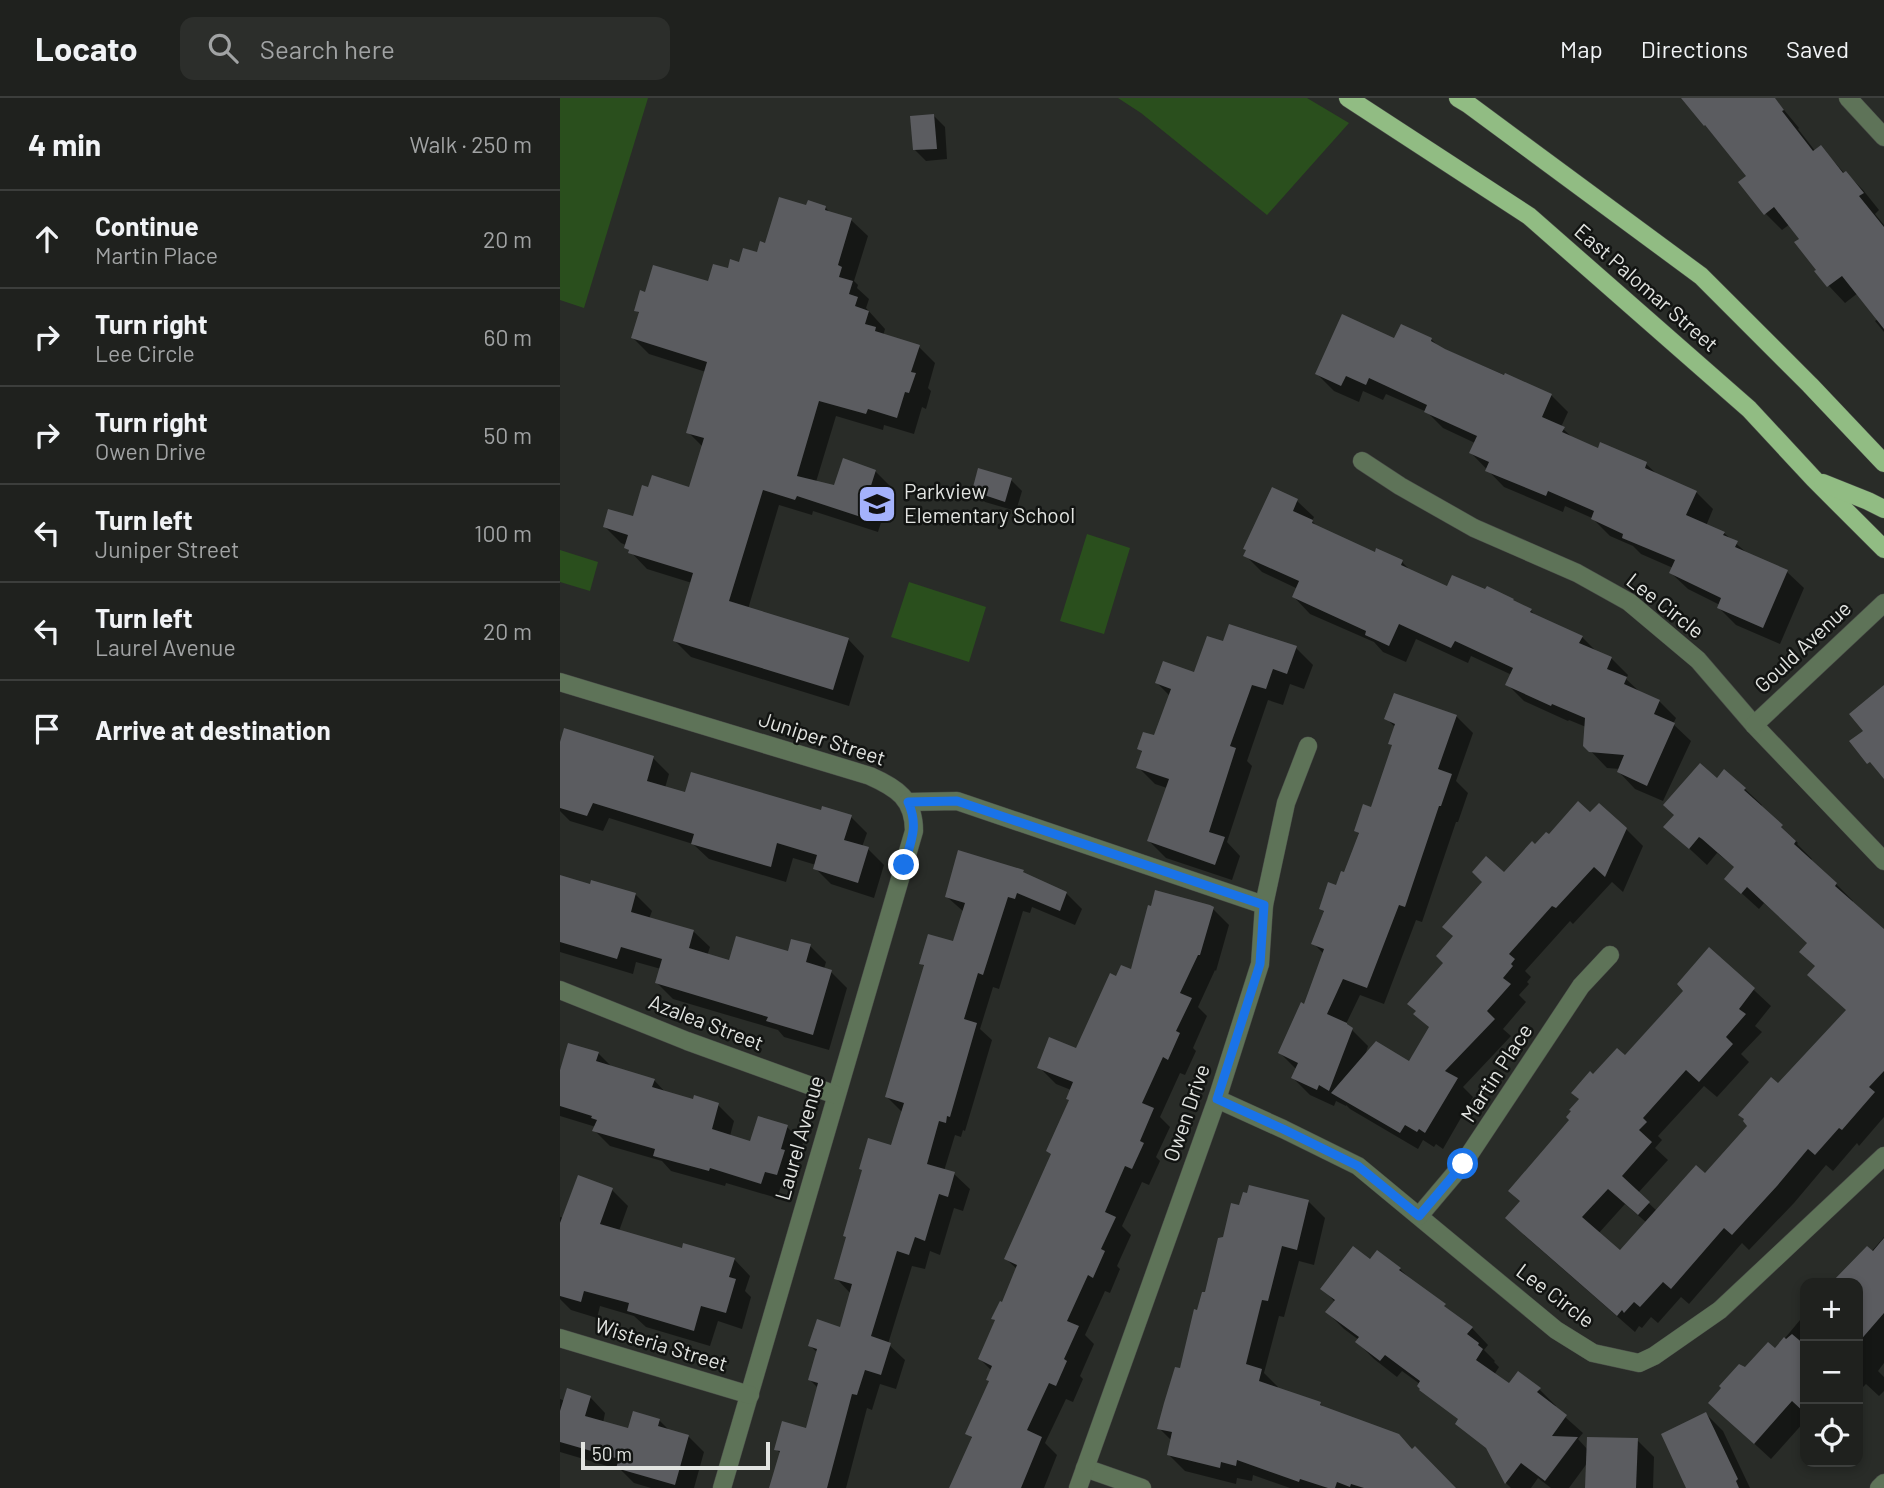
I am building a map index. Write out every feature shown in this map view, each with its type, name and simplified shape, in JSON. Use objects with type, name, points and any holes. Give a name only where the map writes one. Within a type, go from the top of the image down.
[{"type":"main road","name":"East Palomar Street","points":[[1348,98],[1529,216],[1749,409],[1884,549]]},
{"type":"main road","name":"East Palomar Street","points":[[1458,98],[1700,276],[1884,463]]},
{"type":"main road","points":[[1814,479],[1884,509]]},
{"type":"street","points":[[1848,98],[1884,137]]},
{"type":"street","name":"Lee Circle","points":[[1362,461],[1474,528],[1577,573],[1629,602],[1698,660],[1754,725],[1884,862]]},
{"type":"street","name":"Gould Avenue","points":[[1754,725],[1884,603]]},
{"type":"street","name":"Juniper Street","points":[[560,682],[870,776],[891,785],[908,802]]},
{"type":"street","name":"Owen Drive","points":[[1078,1488],[1217,1099],[1260,964],[1264,905],[1286,803],[1308,746]]},
{"type":"street","points":[[908,802],[957,801],[1264,905]]},
{"type":"street","name":"Laurel Avenue","points":[[723,1488],[914,831],[914,816],[908,802]]},
{"type":"street","name":"Martin Place","points":[[1419,1216],[1463,1164],[1581,986],[1610,955]]},
{"type":"street","name":"Azalea Street","points":[[560,990],[687,1041],[836,1095]]},
{"type":"street","name":"Lee Circle","points":[[1217,1099],[1358,1166],[1556,1330],[1593,1353],[1639,1363],[1654,1356],[1720,1310],[1884,1156]]},
{"type":"street","name":"Wisteria Street","points":[[560,1338],[750,1395]]},
{"type":"street","points":[[1085,1468],[1142,1488]]},
{"type":"street","points":[[1879,1488],[1884,1483]]},
{"type":"green space","points":[[560,98],[648,98],[584,308],[560,300]]},
{"type":"green space","points":[[1118,98],[1307,98],[1349,123],[1267,215],[1141,113]]},
{"type":"green space","points":[[1087,534],[1130,548],[1104,634],[1060,621]]},
{"type":"green space","points":[[560,550],[598,562],[590,591],[560,582]]},
{"type":"green space","points":[[909,582],[986,607],[969,662],[891,637]]},
{"type":"building","points":[[1681,98],[1775,98],[1813,151],[1821,145],[1843,173],[1846,171],[1864,193],[1859,196],[1884,227],[1884,329],[1842,276],[1827,287],[1794,242],[1799,239],[1774,207],[1764,215],[1738,182],[1746,176]]},
{"type":"building","points":[[934,114],[937,149],[913,150],[910,116]]},
{"type":"building","points":[[779,197],[806,205],[808,200],[826,206],[825,210],[852,218],[838,265],[842,267],[839,277],[853,281],[849,294],[858,297],[855,306],[869,311],[865,324],[876,327],[875,331],[920,345],[911,372],[916,373],[909,393],[905,392],[897,418],[868,409],[866,414],[819,401],[797,476],[834,485],[843,458],[876,470],[861,517],[797,496],[795,500],[763,490],[729,601],[849,638],[833,690],[673,641],[693,573],[628,553],[629,550],[624,548],[628,535],[603,527],[608,509],[633,516],[642,485],[648,487],[652,475],[689,487],[704,438],[686,433],[707,362],[631,338],[639,312],[634,311],[640,290],[645,292],[653,265],[708,281],[713,264],[728,268],[730,259],[739,262],[743,248],[757,252],[760,241],[765,243]]},
{"type":"building","points":[[1342,314],[1394,338],[1401,324],[1432,338],[1431,341],[1445,349],[1552,394],[1542,417],[1565,427],[1562,432],[1598,448],[1600,442],[1647,462],[1645,468],[1697,491],[1686,515],[1725,532],[1723,535],[1738,541],[1735,547],[1788,570],[1763,628],[1717,608],[1721,598],[1669,573],[1675,560],[1622,538],[1623,534],[1591,519],[1594,511],[1548,491],[1546,496],[1485,471],[1489,462],[1469,453],[1477,436],[1424,412],[1427,405],[1369,378],[1366,385],[1346,376],[1341,386],[1315,374]]},
{"type":"building","points":[[978,468],[1012,478],[1005,502],[972,491]]},
{"type":"building","points":[[1272,487],[1298,499],[1293,511],[1313,520],[1312,523],[1375,552],[1376,548],[1403,560],[1401,565],[1447,586],[1452,575],[1485,589],[1487,586],[1532,609],[1530,612],[1583,636],[1579,643],[1612,657],[1607,669],[1627,677],[1624,684],[1660,700],[1654,714],[1675,723],[1647,786],[1617,772],[1624,755],[1589,752],[1583,746],[1585,718],[1505,685],[1513,668],[1455,641],[1451,648],[1399,624],[1389,646],[1365,635],[1366,631],[1292,597],[1299,581],[1243,556],[1246,550],[1243,549]]},
{"type":"building","points":[[1229,624],[1297,646],[1287,674],[1273,669],[1266,689],[1252,685],[1230,746],[1236,748],[1209,832],[1225,837],[1215,865],[1147,841],[1169,779],[1136,768],[1142,751],[1137,749],[1143,732],[1154,735],[1171,689],[1155,683],[1163,661],[1194,672],[1207,636],[1223,641]]},
{"type":"building","points":[[1884,685],[1884,779],[1870,762],[1867,764],[1849,741],[1863,731],[1849,714]]},
{"type":"building","points":[[1394,693],[1457,715],[1438,769],[1452,774],[1405,907],[1399,905],[1367,988],[1343,979],[1327,1014],[1353,1028],[1329,1091],[1319,1085],[1317,1090],[1291,1078],[1298,1063],[1278,1053],[1301,1002],[1304,1004],[1324,949],[1311,944],[1324,911],[1319,909],[1328,882],[1336,885],[1341,871],[1344,872],[1359,833],[1354,831],[1363,804],[1371,807],[1392,745],[1388,744],[1395,724],[1384,719]]},
{"type":"building","points":[[564,728],[654,756],[647,781],[685,792],[691,772],[821,810],[822,806],[852,815],[844,840],[869,847],[858,883],[813,869],[817,855],[777,843],[771,867],[691,844],[694,834],[593,803],[587,816],[560,808],[560,742]]},
{"type":"building","points":[[1700,763],[1717,778],[1724,769],[1746,788],[1744,790],[1783,825],[1781,827],[1796,841],[1794,844],[1837,883],[1835,886],[1884,929],[1884,1071],[1869,1087],[1875,1092],[1842,1130],[1839,1128],[1815,1155],[1808,1149],[1732,1235],[1724,1228],[1671,1289],[1663,1282],[1640,1307],[1634,1302],[1624,1313],[1622,1310],[1617,1316],[1505,1218],[1520,1201],[1508,1191],[1569,1120],[1566,1117],[1571,1111],[1569,1110],[1579,1099],[1571,1093],[1590,1071],[1593,1074],[1617,1048],[1625,1055],[1683,991],[1677,984],[1709,947],[1755,988],[1739,1009],[1746,1014],[1726,1037],[1733,1044],[1699,1082],[1686,1070],[1643,1118],[1647,1122],[1639,1130],[1652,1142],[1622,1176],[1650,1202],[1638,1215],[1608,1189],[1582,1217],[1620,1250],[1696,1165],[1705,1173],[1747,1126],[1744,1119],[1738,1115],[1771,1077],[1778,1083],[1846,1010],[1807,975],[1815,966],[1799,952],[1807,943],[1747,887],[1741,894],[1724,879],[1734,867],[1699,837],[1689,849],[1663,827],[1674,815],[1663,805]]},
{"type":"building","points":[[1578,801],[1590,812],[1599,803],[1627,828],[1605,877],[1594,867],[1556,908],[1552,906],[1509,954],[1515,959],[1503,978],[1511,984],[1487,1011],[1495,1019],[1445,1071],[1458,1078],[1425,1133],[1405,1125],[1400,1133],[1331,1093],[1376,1041],[1409,1061],[1429,1027],[1413,1014],[1416,1011],[1407,1004],[1443,963],[1436,956],[1453,936],[1442,927],[1482,882],[1472,872],[1486,856],[1504,872],[1532,841],[1535,844],[1546,832],[1549,834]]},
{"type":"building","points":[[958,850],[1024,870],[1023,872],[1067,892],[1060,911],[1017,893],[1015,899],[1008,897],[983,975],[978,973],[964,1019],[977,1023],[950,1117],[947,1116],[946,1123],[939,1121],[927,1164],[955,1172],[948,1197],[939,1194],[925,1241],[915,1237],[909,1255],[897,1251],[871,1336],[891,1343],[881,1375],[865,1370],[857,1395],[852,1394],[827,1488],[769,1488],[780,1451],[774,1450],[782,1421],[806,1428],[818,1383],[808,1380],[817,1349],[808,1346],[817,1319],[840,1327],[852,1284],[834,1279],[846,1237],[843,1236],[868,1138],[891,1145],[904,1103],[885,1097],[924,965],[919,964],[928,934],[953,941],[965,903],[945,897]]},
{"type":"building","points":[[560,875],[590,884],[591,880],[636,893],[631,912],[694,930],[689,948],[729,960],[736,936],[788,951],[791,939],[811,944],[806,962],[832,970],[813,1035],[766,1021],[768,1017],[655,983],[662,959],[621,947],[617,959],[560,942]]},
{"type":"building","points":[[1155,890],[1214,907],[1200,955],[1180,993],[1192,998],[1176,1031],[1180,1033],[1168,1060],[1163,1057],[1142,1103],[1154,1108],[1140,1141],[1144,1143],[1132,1169],[1125,1166],[1105,1212],[1116,1217],[1101,1249],[1105,1251],[1093,1278],[1088,1275],[1067,1321],[1079,1326],[1064,1359],[1067,1361],[1056,1386],[1049,1383],[1027,1430],[1042,1437],[1021,1488],[949,1488],[972,1437],[965,1434],[989,1381],[986,1380],[992,1366],[978,1359],[995,1320],[991,1319],[1000,1301],[1002,1302],[1017,1265],[1004,1259],[1051,1154],[1046,1151],[1069,1100],[1066,1099],[1073,1082],[1037,1068],[1049,1037],[1076,1048],[1110,973],[1116,976],[1121,965],[1131,969],[1148,905],[1151,906]]},
{"type":"building","points":[[568,1043],[599,1052],[596,1061],[655,1079],[652,1087],[693,1099],[694,1095],[719,1103],[712,1129],[750,1141],[758,1116],[788,1125],[781,1149],[785,1150],[777,1175],[765,1172],[761,1184],[710,1168],[709,1171],[653,1156],[655,1149],[592,1131],[597,1120],[591,1118],[592,1116],[560,1106],[560,1070]]},
{"type":"building","points":[[578,1175],[613,1188],[600,1224],[682,1248],[683,1243],[735,1258],[729,1277],[736,1279],[726,1313],[701,1306],[694,1331],[627,1311],[629,1303],[584,1291],[581,1302],[560,1296],[560,1223]]},
{"type":"building","points":[[1249,1185],[1309,1200],[1297,1250],[1282,1246],[1268,1301],[1262,1300],[1246,1364],[1262,1369],[1259,1381],[1321,1402],[1320,1405],[1399,1434],[1412,1449],[1415,1446],[1456,1488],[1364,1488],[1337,1482],[1335,1488],[1328,1488],[1300,1479],[1299,1482],[1237,1460],[1236,1466],[1221,1462],[1220,1468],[1167,1455],[1172,1432],[1157,1429],[1164,1403],[1175,1367],[1180,1368],[1194,1309],[1197,1310],[1202,1292],[1205,1292],[1218,1238],[1223,1237],[1231,1203],[1239,1205],[1243,1192],[1247,1193]]},
{"type":"building","points":[[1884,1238],[1884,1313],[1863,1337],[1863,1278],[1836,1278],[1867,1246],[1873,1251]]},
{"type":"building","points":[[1353,1246],[1370,1259],[1377,1250],[1473,1327],[1467,1334],[1483,1349],[1476,1360],[1509,1383],[1518,1371],[1541,1388],[1537,1392],[1567,1415],[1552,1436],[1578,1437],[1545,1481],[1521,1463],[1505,1484],[1486,1448],[1455,1424],[1458,1419],[1419,1390],[1417,1386],[1420,1381],[1385,1355],[1380,1361],[1355,1342],[1359,1337],[1325,1312],[1335,1300],[1320,1289]]},
{"type":"building","points":[[1792,1334],[1800,1341],[1800,1408],[1792,1401],[1754,1444],[1708,1403],[1739,1364],[1745,1367],[1768,1342],[1775,1348],[1784,1337],[1786,1339]]},
{"type":"building","points":[[567,1388],[591,1396],[585,1416],[628,1428],[633,1411],[660,1419],[658,1426],[689,1435],[675,1485],[616,1468],[619,1459],[560,1442],[560,1411]]},
{"type":"building","points":[[1706,1412],[1738,1479],[1736,1481],[1739,1488],[1686,1488],[1661,1434]]},
{"type":"building","points":[[1587,1437],[1638,1438],[1636,1488],[1585,1488]]},
{"type":"place","name":"Parkview Elementary School","points":[[877,504]]},
{"type":"route","points":[[904,865],[914,831],[914,816],[908,802],[957,801],[1264,905],[1260,964],[1217,1099],[1358,1166],[1419,1216],[1463,1164]]}]
